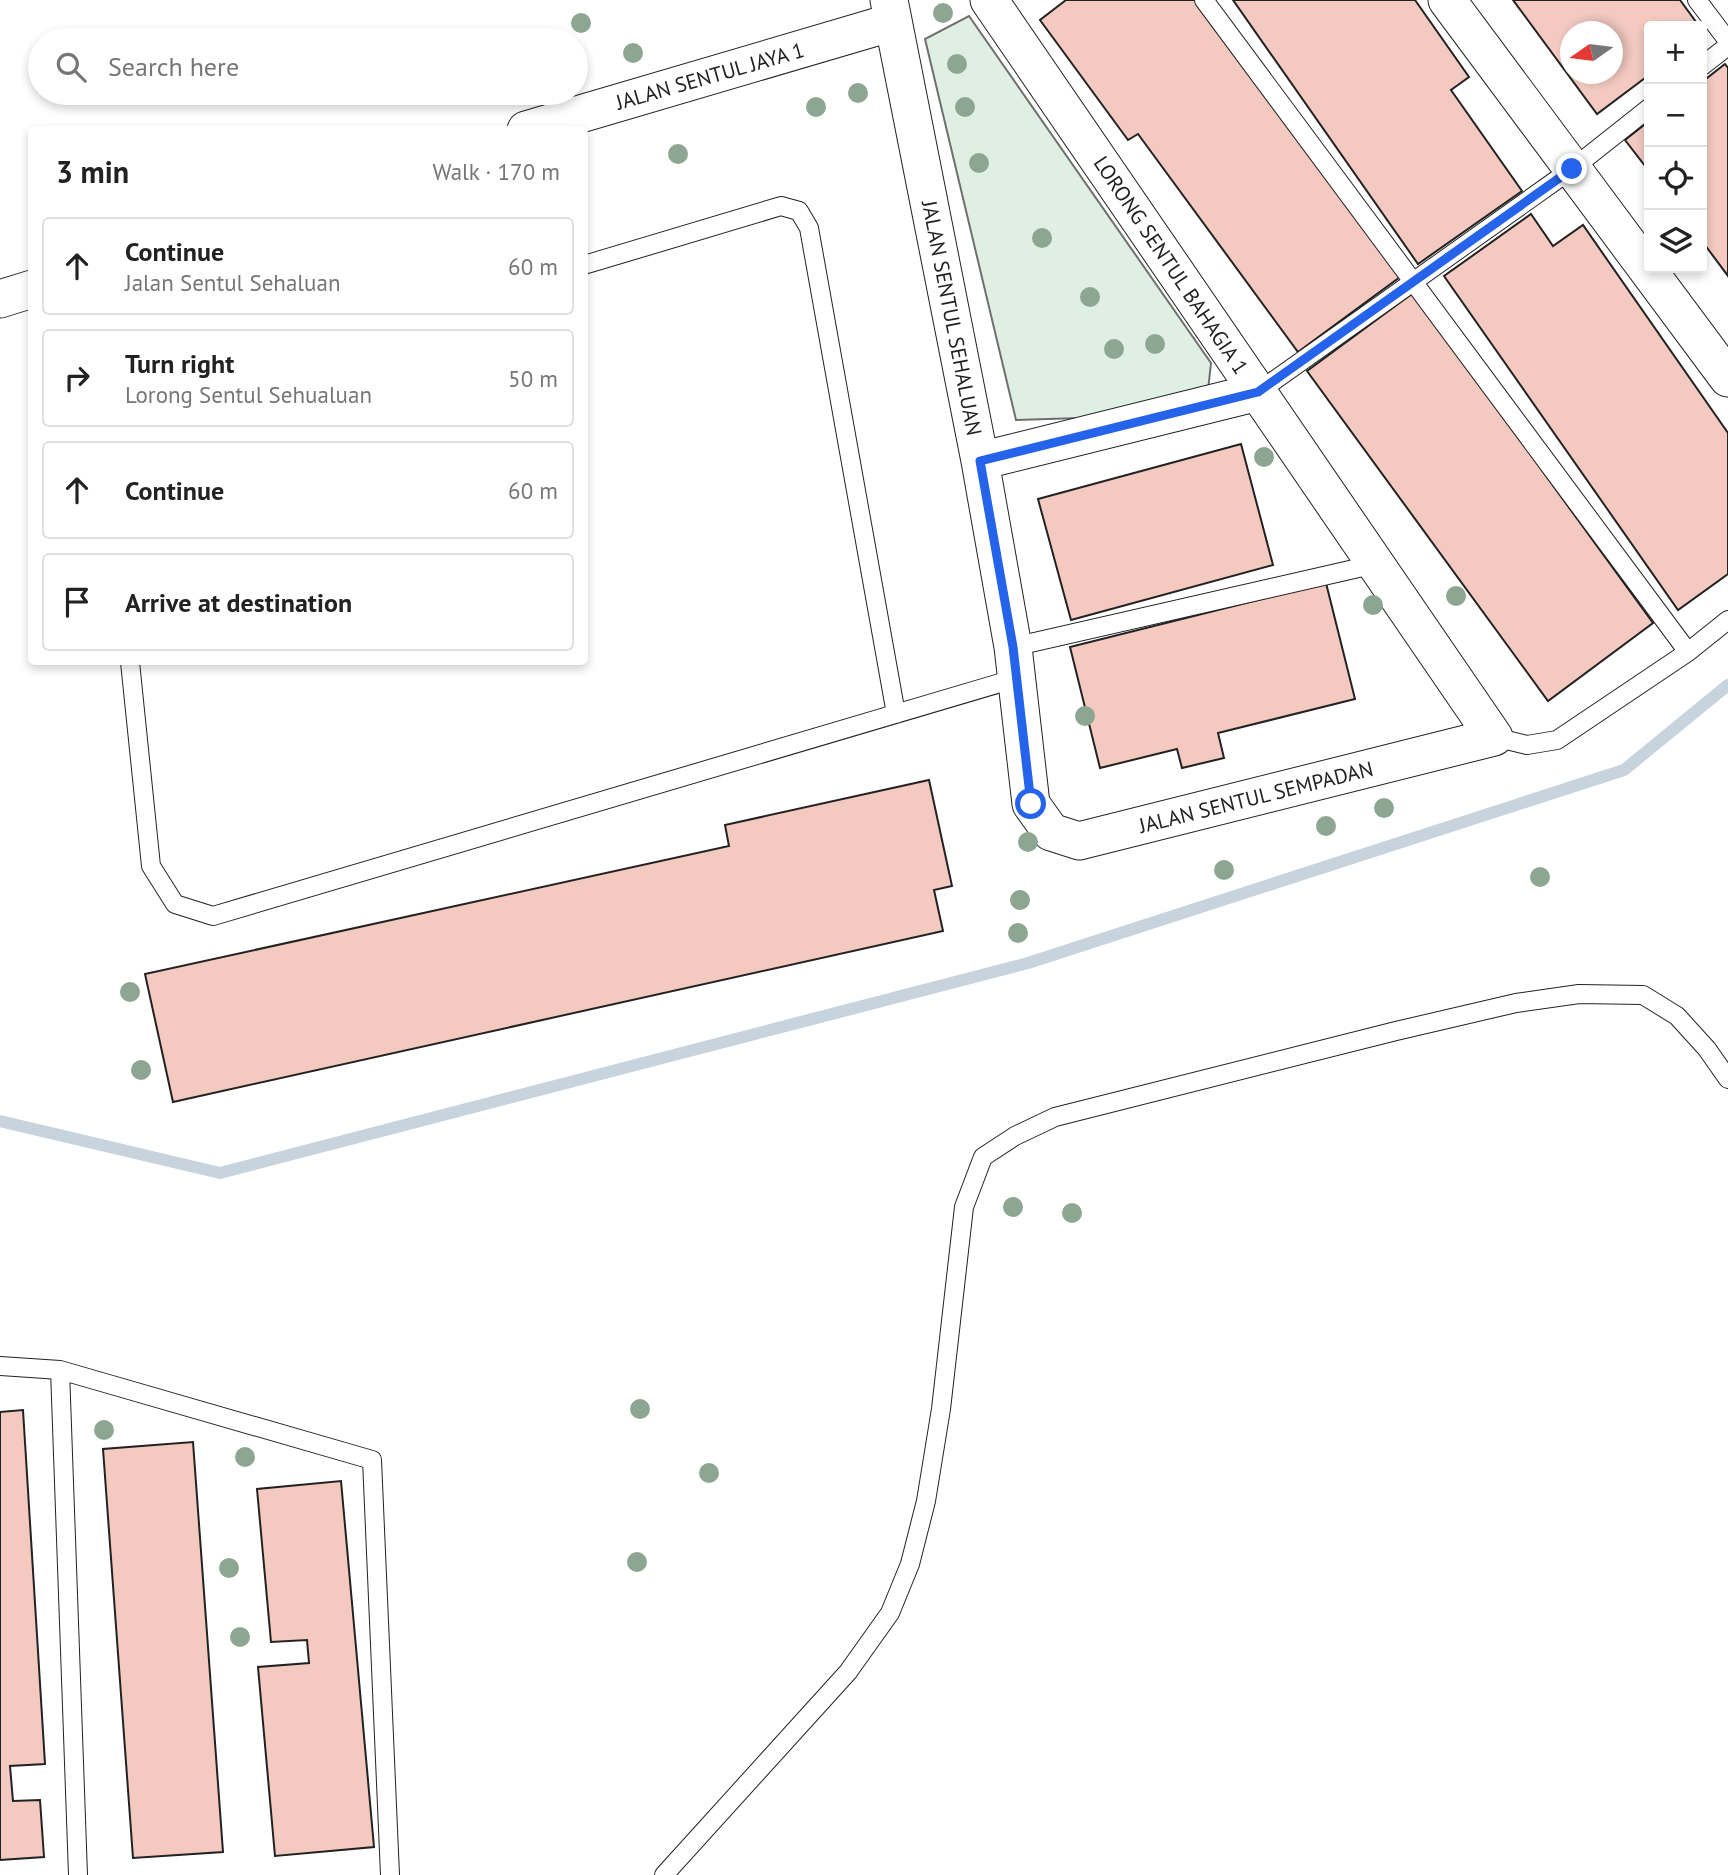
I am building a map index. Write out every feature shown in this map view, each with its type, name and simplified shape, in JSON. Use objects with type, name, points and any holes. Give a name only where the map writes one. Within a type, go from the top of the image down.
[{"type":"street","name":"LORONG SENTUL BAHAGIA 1","points":[[989,0],[1494,737]]},
{"type":"street","points":[[1447,0],[1728,378]]},
{"type":"street","name":"JALAN SENTUL JAYA 1","points":[[538,126],[891,11]]},
{"type":"street","name":"JALAN SENTUL SEHALUAN","points":[[891,11],[980,461],[1015,662],[1031,804]]},
{"type":"street","points":[[0,299],[28,290]]},
{"type":"street","points":[[980,461],[1258,392]]},
{"type":"street","name":"JALAN SENTUL SEMPADAN","points":[[1031,804],[1051,832],[1079,841],[1494,737]]},
{"type":"lane","points":[[1204,0],[1688,652]]},
{"type":"lane","points":[[1697,0],[1728,43],[1707,62]]},
{"type":"lane","points":[[1258,392],[1572,169],[1644,112]]},
{"type":"lane","points":[[588,264],[781,206],[799,211],[809,228],[896,714]]},
{"type":"lane","points":[[130,665],[151,866],[175,904],[213,916],[896,714],[1015,662],[1376,564]]},
{"type":"lane","points":[[1494,737],[1527,745],[1558,740],[1688,652],[1728,620]]},
{"type":"lane","points":[[664,1875],[848,1672],[890,1613],[910,1564],[926,1501],[941,1409],[964,1207],[983,1157],[1015,1136],[1055,1117],[1516,1003],[1579,994],[1643,995],[1677,1016],[1707,1049],[1728,1079]]},
{"type":"lane","points":[[0,1366],[60,1370],[372,1460],[390,1875]]},
{"type":"lane","points":[[60,1370],[78,1875]]},
{"type":"green space","points":[[969,16],[1211,363],[1208,390],[1080,418],[1016,420],[925,39]]},
{"type":"building","points":[[1066,0],[1197,0],[1400,277],[1298,352],[1138,134],[1128,140],[1040,20]]},
{"type":"building","points":[[1233,0],[1415,0],[1469,77],[1451,90],[1522,191],[1418,264]]},
{"type":"building","points":[[1513,0],[1680,0],[1695,21],[1644,21],[1644,79],[1597,114],[1575,84],[1623,84],[1623,21],[1560,21],[1560,64]]},
{"type":"building","points":[[1725,64],[1728,68],[1728,276],[1707,248],[1707,78]]},
{"type":"building","points":[[1644,125],[1644,165],[1625,140]]},
{"type":"building","points":[[1531,214],[1553,246],[1583,225],[1728,433],[1728,574],[1678,610],[1444,276]]},
{"type":"building","points":[[1413,293],[1653,623],[1548,701],[1307,371]]},
{"type":"building","points":[[1241,444],[1273,565],[1071,620],[1038,499]]},
{"type":"building","points":[[1326,583],[1355,699],[1218,733],[1224,758],[1182,768],[1177,749],[1100,768],[1070,647]]},
{"type":"building","points":[[929,780],[952,886],[934,890],[943,931],[173,1102],[145,974],[729,846],[725,825]]},
{"type":"building","points":[[23,1410],[45,1764],[10,1766],[13,1801],[40,1800],[44,1857],[0,1860],[0,1412]]},
{"type":"building","points":[[193,1442],[223,1852],[133,1858],[103,1449]]},
{"type":"building","points":[[341,1481],[374,1847],[275,1856],[258,1667],[309,1663],[307,1640],[271,1642],[257,1489]]},
{"type":"waterway","points":[[0,1121],[220,1173],[1028,963],[1624,770],[1728,685]]},
{"type":"route","points":[[1031,804],[1013,647],[980,461],[1258,392],[1572,169]]}]
